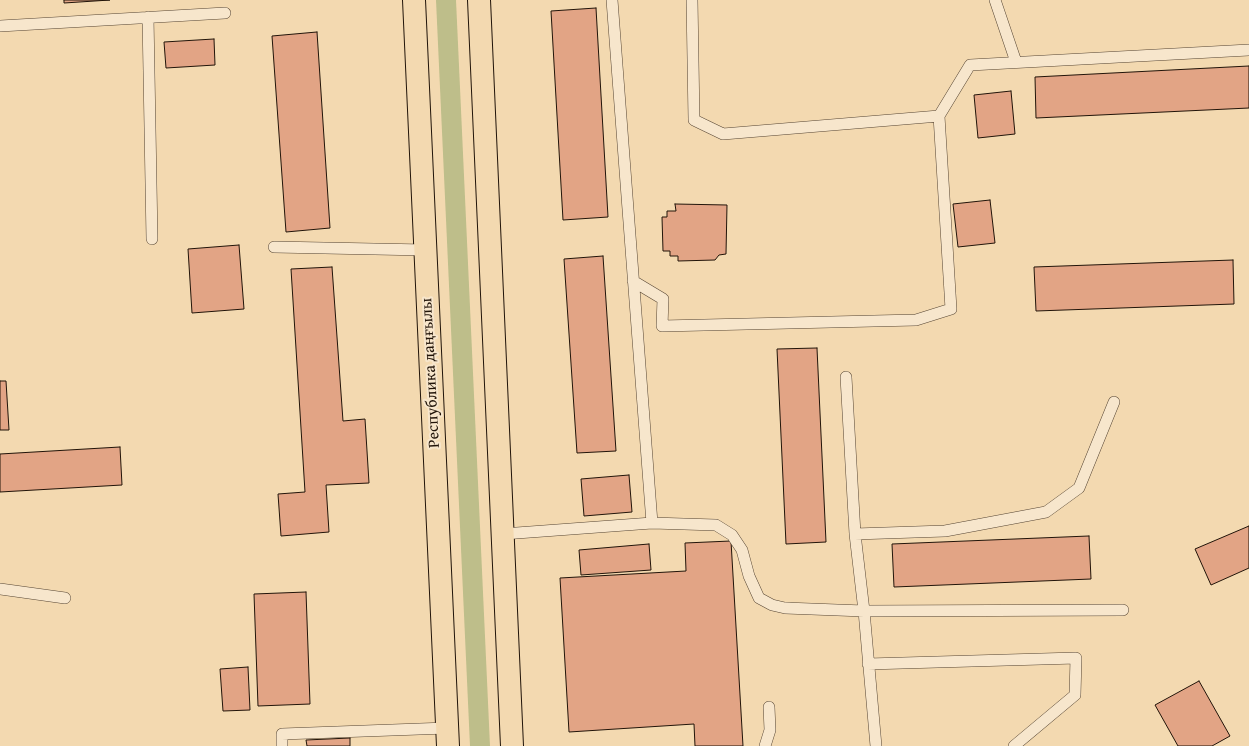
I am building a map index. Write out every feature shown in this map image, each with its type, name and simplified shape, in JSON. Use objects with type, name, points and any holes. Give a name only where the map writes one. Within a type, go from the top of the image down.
[{"type":"main road","name":"Республика даңғылы","points":[[414,0],[448,737]]},
{"type":"main road","points":[[479,0],[512,746]]},
{"type":"lane","points":[[612,0],[652,523]]},
{"type":"lane","points":[[692,0],[694,120],[723,134],[939,116]]},
{"type":"lane","points":[[995,0],[1016,62]]},
{"type":"lane","points":[[0,26],[225,13]]},
{"type":"lane","points":[[148,17],[152,239]]},
{"type":"lane","points":[[633,281],[663,299],[662,326],[916,320],[950,309],[939,116],[970,65],[1249,50]]},
{"type":"lane","points":[[274,247],[426,250]]},
{"type":"lane","points":[[846,377],[855,534],[864,611],[876,746]]},
{"type":"lane","points":[[855,534],[944,531],[1046,512],[1079,488],[1114,402]]},
{"type":"lane","points":[[503,534],[652,523],[716,525],[732,535],[742,550],[749,576],[759,598],[772,605],[785,608],[864,611],[1123,610]]},
{"type":"lane","points":[[0,589],[65,598]]},
{"type":"lane","points":[[868,664],[1076,658],[1075,695],[1014,746]]},
{"type":"lane","points":[[765,746],[770,730],[769,706]]},
{"type":"lane","points":[[282,746],[282,734],[448,737]]},
{"type":"green space","points":[[436,0],[456,0],[490,746],[470,746]]},
{"type":"building","points":[[64,0],[110,0],[64,3]]},
{"type":"building","points":[[596,8],[608,217],[563,220],[551,11]]},
{"type":"building","points":[[317,32],[330,228],[286,232],[272,36]]},
{"type":"building","points":[[214,39],[215,65],[166,68],[164,42]]},
{"type":"building","points":[[1249,66],[1249,108],[1036,118],[1035,77]]},
{"type":"building","points":[[1011,91],[1015,134],[978,138],[974,95]]},
{"type":"building","points":[[990,200],[995,243],[958,247],[953,204]]},
{"type":"building","points":[[675,204],[727,205],[726,254],[719,255],[715,260],[678,261],[678,256],[670,256],[670,251],[663,251],[662,217],[667,217],[667,211],[676,211]]},
{"type":"building","points":[[239,245],[244,309],[192,313],[188,249]]},
{"type":"building","points":[[603,256],[616,451],[577,453],[564,259]]},
{"type":"building","points":[[1233,260],[1234,304],[1036,311],[1034,267]]},
{"type":"building","points":[[332,267],[343,421],[365,419],[369,483],[326,485],[329,532],[281,536],[278,494],[305,492],[291,269]]},
{"type":"building","points":[[817,348],[826,542],[786,544],[777,349]]},
{"type":"building","points":[[0,381],[6,381],[9,430],[0,430]]},
{"type":"building","points":[[120,447],[122,485],[0,492],[0,454]]},
{"type":"building","points":[[629,475],[632,512],[584,516],[581,479]]},
{"type":"building","points":[[1249,526],[1249,568],[1211,585],[1195,549]]},
{"type":"building","points":[[1089,536],[1091,579],[894,587],[892,544]]},
{"type":"building","points":[[731,541],[743,746],[695,746],[694,724],[569,732],[560,578],[686,571],[685,543]]},
{"type":"building","points":[[649,544],[651,570],[581,575],[579,550]]},
{"type":"building","points":[[306,592],[310,704],[258,706],[254,594]]},
{"type":"building","points":[[248,667],[250,710],[223,711],[220,669]]},
{"type":"building","points":[[1199,681],[1230,736],[1212,746],[1178,746],[1155,705]]},
{"type":"building","points":[[350,738],[350,746],[307,746],[306,740]]}]
